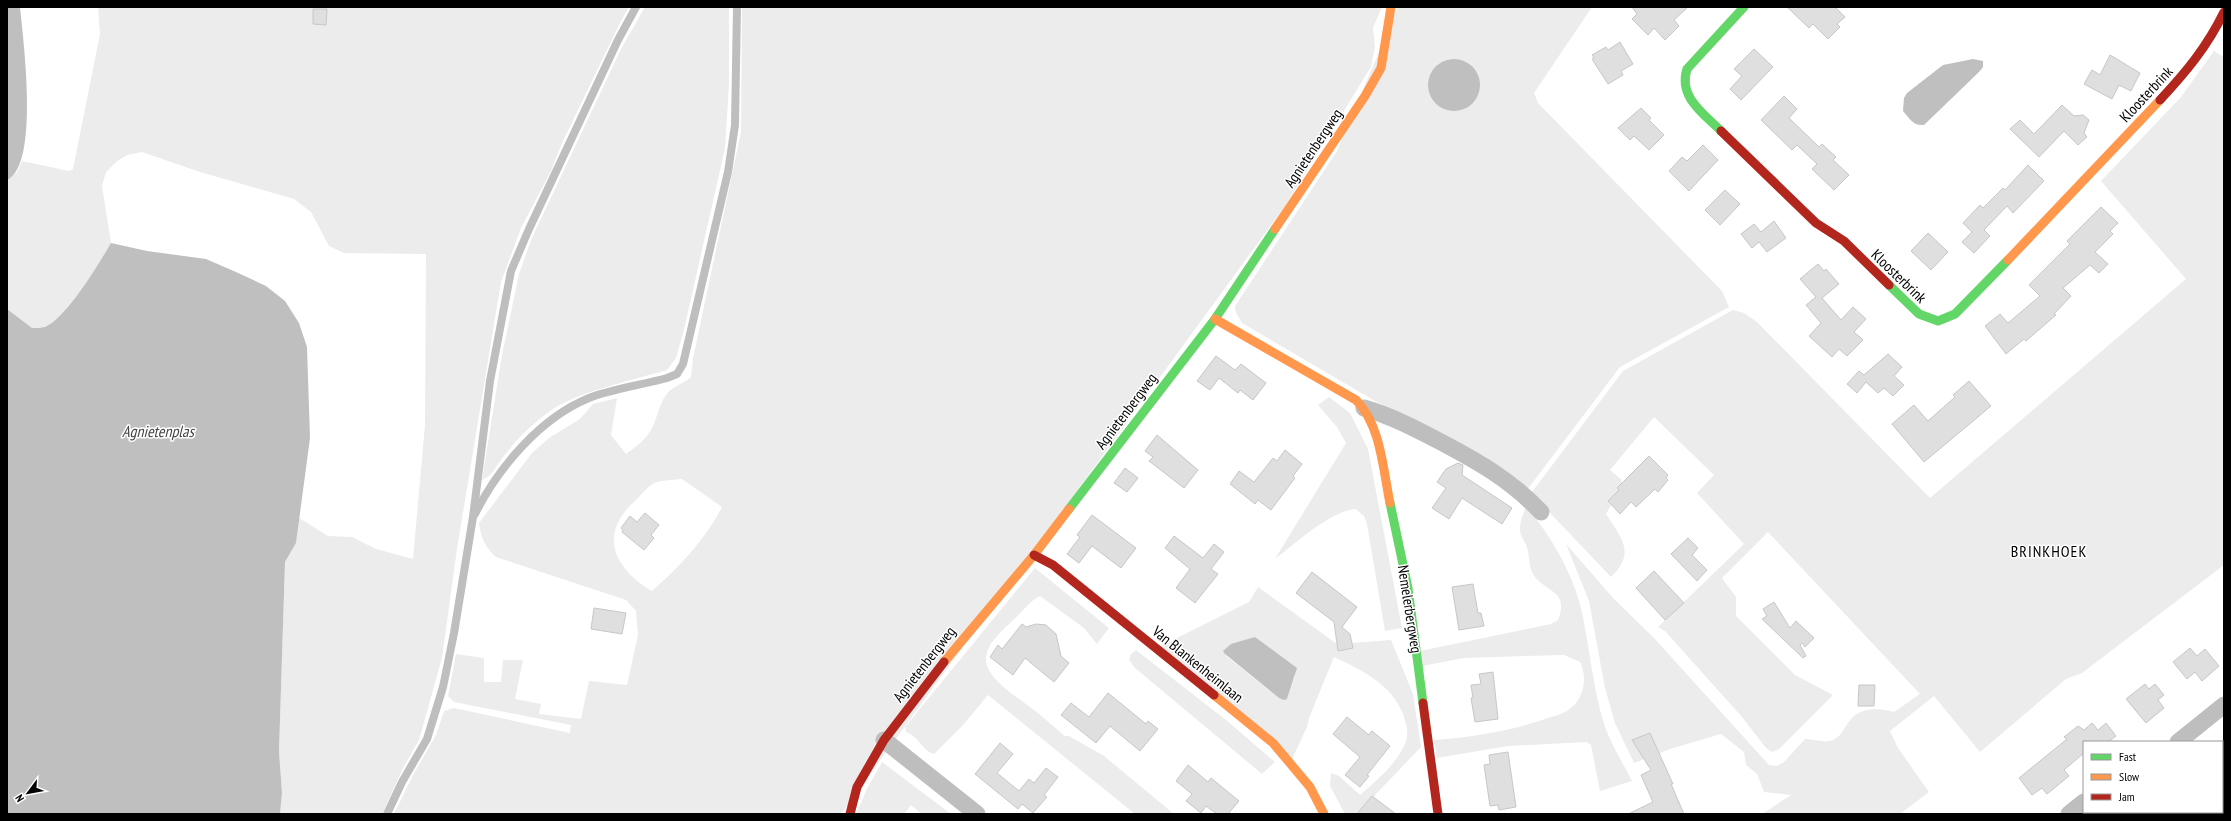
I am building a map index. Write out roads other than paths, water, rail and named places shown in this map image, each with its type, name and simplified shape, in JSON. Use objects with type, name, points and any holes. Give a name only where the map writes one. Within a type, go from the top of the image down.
[{"type":"street","name":"Agnietenbergweg","points":[[850,814],[857,787],[884,740],[959,642],[1034,555],[1215,319],[1374,83],[1381,68],[1385,51],[1385,31],[1391,7]]},
{"type":"street","name":"Kloosterbrink","points":[[1744,7],[1687,69],[1684,77],[1686,94],[1692,103],[1816,223],[1844,241],[1919,314],[1938,321],[1955,314],[1972,298],[2182,77],[2211,39],[2224,12]]},
{"type":"street","name":"Nemelerbergweg","points":[[1215,319],[1343,392],[1364,408],[1390,416],[1478,461],[1514,486],[1541,512]]},
{"type":"street","name":"Nemelerbergweg","points":[[1364,408],[1375,433],[1408,588],[1438,814]]},
{"type":"street","name":"Van Blankenheimlaan","points":[[1034,555],[1053,565],[1274,743],[1310,787],[1324,814]]},
{"type":"street","points":[[2179,741],[2224,705]]},
{"type":"street","points":[[884,740],[977,814]]},
{"type":"street","points":[[2069,814],[2083,803]]},
{"type":"lane","points":[[387,814],[402,782],[427,740],[443,687],[454,633],[473,517],[490,381],[511,271],[529,229],[618,40],[636,7]]},
{"type":"lane","points":[[473,517],[484,495],[504,468],[521,447],[542,428],[589,398],[666,378],[676,374],[683,364],[728,172],[735,125],[737,7]]},
{"type":"water","points":[[7,7],[20,7],[27,100],[23,151],[17,170],[7,180]]},
{"type":"water","points":[[1449,59],[1459,59],[1473,66],[1480,80],[1480,90],[1473,104],[1459,111],[1449,111],[1439,107],[1432,100],[1428,90],[1428,80],[1432,70],[1439,63]]},
{"type":"water","points":[[1973,59],[1983,61],[1983,67],[1924,125],[1914,123],[1903,111],[1904,98],[1907,93],[1943,65]]},
{"type":"water","name":"Agnietenplas","points":[[111,243],[147,251],[206,259],[266,286],[285,301],[299,323],[307,347],[310,438],[296,543],[285,562],[279,751],[282,793],[280,814],[7,814],[7,309],[32,328],[45,327],[63,313],[72,302],[90,277]]},
{"type":"water","points":[[1255,637],[1297,668],[1287,699],[1284,700],[1279,698],[1223,651],[1231,644]]},
{"type":"district","name":"BRINKHOEK","points":[[2049,551]]}]
